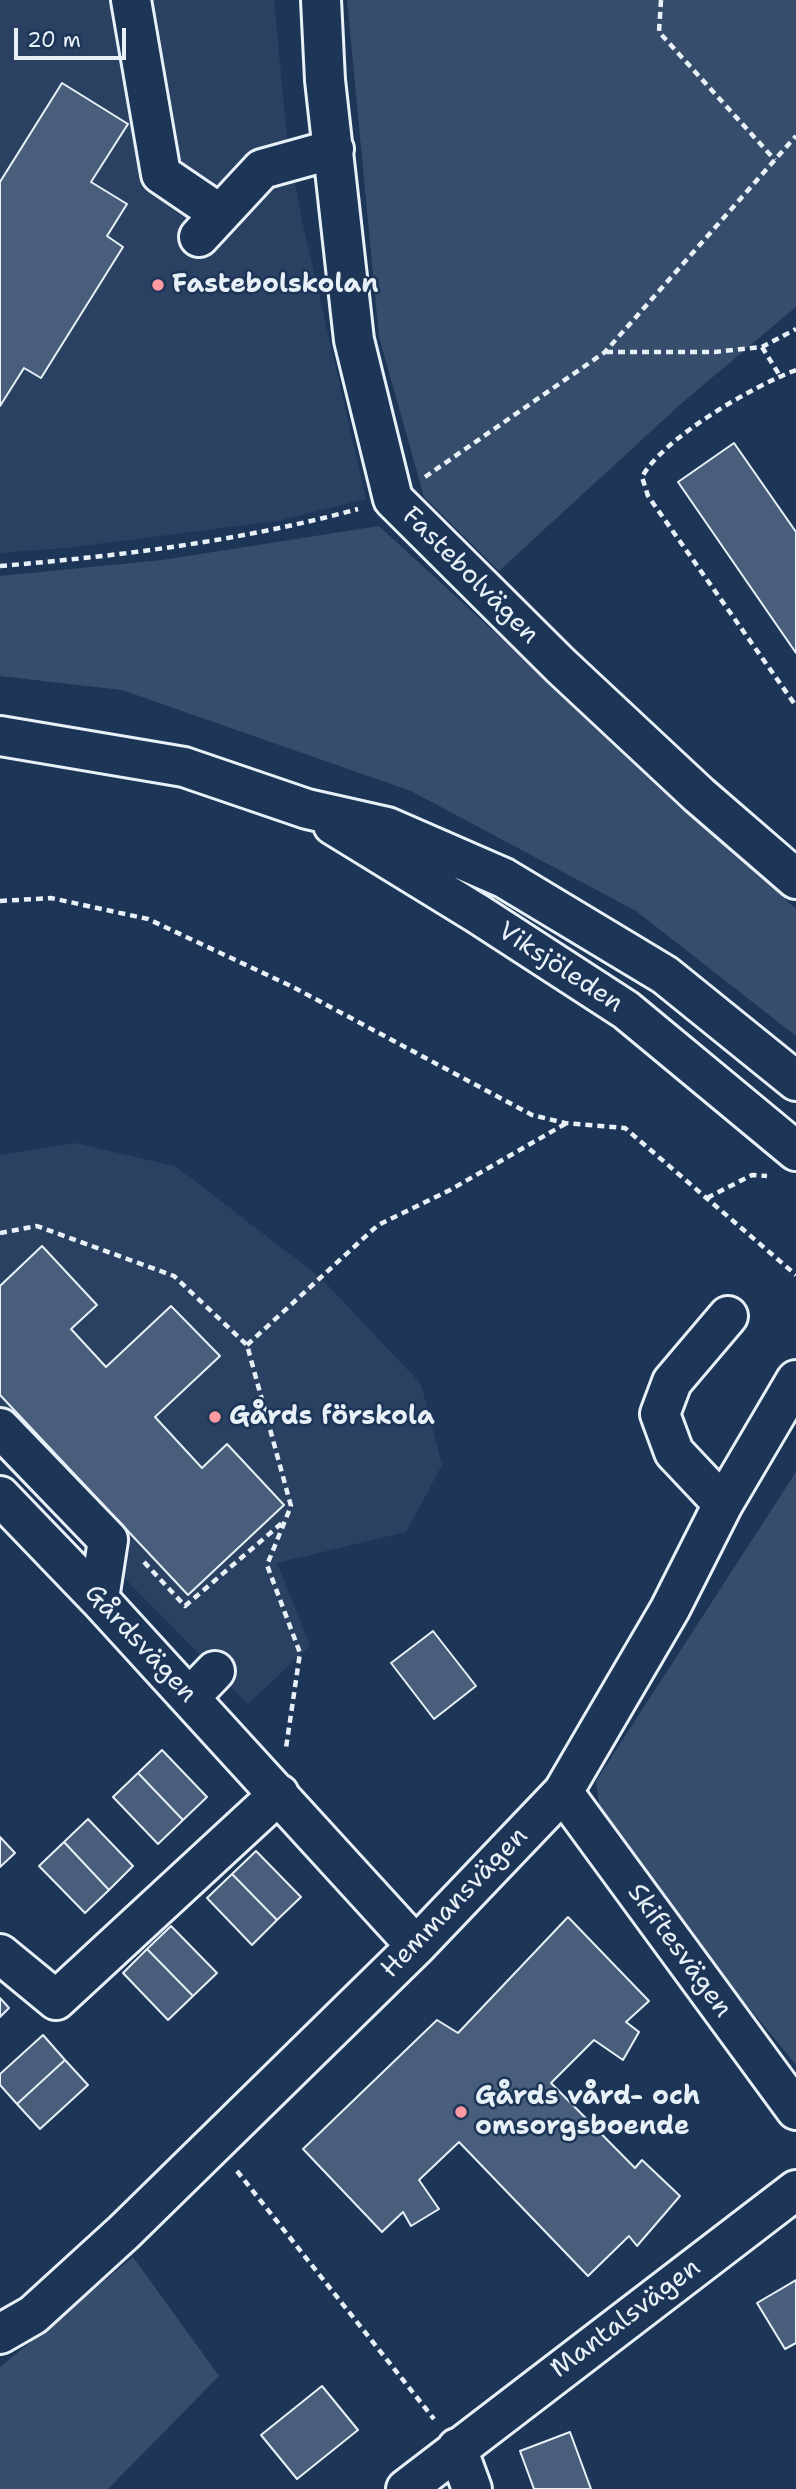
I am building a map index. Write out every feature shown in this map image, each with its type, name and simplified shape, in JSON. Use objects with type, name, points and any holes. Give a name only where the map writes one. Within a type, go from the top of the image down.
[{"type":"street","points":[[131,0],[161,174],[210,225],[262,169],[334,149]]},
{"type":"street","name":"Fastebolvägen","points":[[321,0],[354,340],[393,499],[561,666],[699,796],[796,879]]},
{"type":"street","name":"Viksjöleden","points":[[0,736],[184,767],[307,809],[387,827],[504,878],[665,975],[796,1081]]},
{"type":"street","name":"Viksjöleden","points":[[307,809],[478,914],[626,1010],[786,1164]]},
{"type":"street","points":[[723,1504],[674,1452],[660,1414],[672,1381],[728,1316]]},
{"type":"street","name":"Hemmansvägen","points":[[0,2334],[33,2315],[215,2143],[416,1946],[563,1792],[670,1609],[723,1504],[796,1380]]},
{"type":"street","points":[[0,1428],[108,1540],[99,1599]]},
{"type":"street","name":"Gårdsvägen","points":[[0,1496],[99,1599],[203,1684],[279,1794],[416,1946]]},
{"type":"street","name":"Skiftesvägen","points":[[563,1792],[796,2110]]},
{"type":"street","points":[[0,1954],[56,2000],[279,1794]]},
{"type":"street","name":"Mantalsvägen","points":[[406,2489],[796,2190]]},
{"type":"street","points":[[457,2448],[472,2489]]},
{"type":"path","points":[[662,0],[659,32],[775,160]]},
{"type":"path","points":[[0,566],[68,560],[278,531],[393,499],[605,352],[796,136]]},
{"type":"path","points":[[605,352],[715,352],[762,347],[796,328]]},
{"type":"path","points":[[762,347],[780,376]]},
{"type":"path","points":[[796,370],[780,376],[715,413],[652,460],[642,477],[648,496],[796,706]]},
{"type":"path","points":[[0,901],[51,898],[148,919],[293,987],[532,1115],[565,1124],[625,1128],[796,1275]]},
{"type":"path","points":[[247,1345],[378,1225],[450,1190],[565,1124]]},
{"type":"path","points":[[707,1198],[752,1175],[786,1164]]},
{"type":"path","points":[[0,1233],[37,1226],[174,1276],[247,1345],[291,1506],[267,1565],[300,1653],[279,1794]]},
{"type":"path","points":[[108,1540],[138,1556],[185,1606],[285,1521]]},
{"type":"path","points":[[215,2143],[457,2448]]},
{"type":"shaded area","name":"Fastebolskolan","points":[[0,0],[274,0],[287,138],[302,220],[366,499],[278,521],[66,548],[0,553]]},
{"type":"shaded area","points":[[347,0],[796,0],[796,307],[683,402],[499,571],[424,497],[379,337]]},
{"type":"shaded area","points":[[379,526],[796,909],[796,1036],[636,911],[411,791],[122,690],[0,676],[0,576],[162,560]]},
{"type":"shaded area","name":"Gårds förskola","points":[[75,1143],[175,1166],[321,1278],[421,1384],[442,1465],[406,1532],[277,1563],[310,1646],[248,1704],[0,1451],[0,1155]]},
{"type":"shaded area","points":[[796,1472],[796,2065],[602,1828],[596,1781]]},
{"type":"shaded area","points":[[133,2257],[219,2376],[108,2489],[0,2489],[0,2367]]},
{"type":"building","points":[[62,83],[128,124],[91,182],[127,204],[107,236],[123,247],[41,378],[24,368],[0,406],[0,182]]},
{"type":"building","points":[[734,443],[796,532],[796,653],[678,482]]},
{"type":"building","points":[[42,1246],[97,1305],[71,1329],[106,1367],[171,1306],[220,1356],[155,1417],[202,1468],[227,1444],[284,1505],[188,1595],[0,1395],[0,1286]]},
{"type":"building","points":[[433,1631],[476,1686],[434,1719],[391,1663]]},
{"type":"building","points":[[162,1750],[207,1797],[183,1820],[138,1773]]},
{"type":"building","points":[[138,1773],[183,1820],[158,1844],[113,1797]]},
{"type":"building","points":[[88,1819],[133,1866],[109,1890],[64,1842]]},
{"type":"building","points":[[0,1837],[15,1853],[0,1867]]},
{"type":"building","points":[[64,1842],[109,1890],[85,1913],[39,1866]]},
{"type":"building","points":[[256,1851],[301,1897],[277,1920],[232,1874]]},
{"type":"building","points":[[232,1874],[277,1920],[252,1945],[207,1898]]},
{"type":"building","name":"Gårds vård- och omsorgsboende","points":[[568,1917],[649,2001],[626,2022],[639,2032],[623,2060],[594,2040],[551,2083],[635,2168],[642,2160],[680,2196],[637,2246],[629,2236],[588,2276],[459,2142],[419,2180],[439,2209],[411,2226],[403,2212],[382,2232],[303,2149],[437,2020],[458,2033]]},
{"type":"building","points":[[171,1926],[217,1973],[193,1996],[147,1949]]},
{"type":"building","points":[[147,1949],[193,1996],[168,2020],[123,1973]]},
{"type":"building","points":[[0,1998],[9,2008],[0,2017]]},
{"type":"building","points":[[43,2035],[65,2060],[17,2104],[0,2085],[0,2074]]},
{"type":"building","points":[[65,2060],[88,2085],[40,2129],[17,2104]]},
{"type":"building","points":[[796,2280],[796,2343],[785,2349],[757,2303]]},
{"type":"building","points":[[322,2386],[358,2430],[297,2479],[261,2435]]},
{"type":"building","points":[[570,2432],[591,2489],[534,2489],[520,2451]]},
{"type":"place","name":"Fastebolskolan","points":[[158,285]]},
{"type":"place","name":"Gårds förskola","points":[[215,1417]]},
{"type":"place","name":"Gårds vård- och omsorgsboende","points":[[461,2112]]}]
